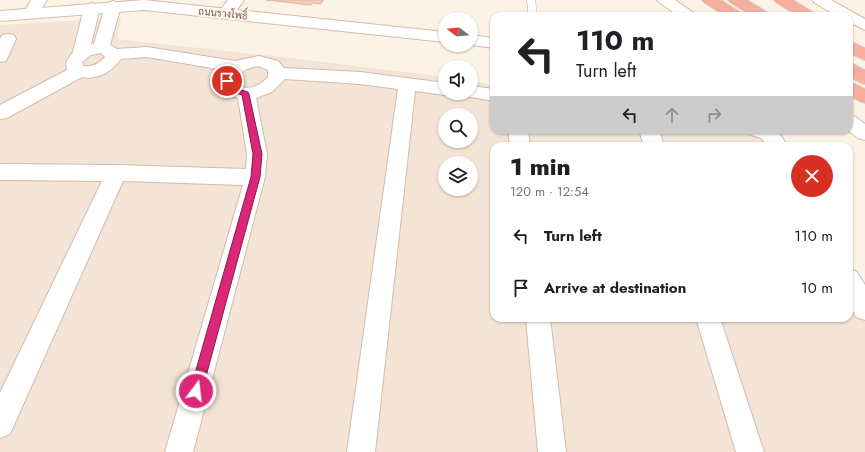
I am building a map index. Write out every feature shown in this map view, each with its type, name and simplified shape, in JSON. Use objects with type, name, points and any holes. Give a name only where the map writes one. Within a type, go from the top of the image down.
[{"type":"highway","points":[[710,0],[730,12]]},
{"type":"highway","points":[[736,0],[756,12]]},
{"type":"highway","points":[[769,0],[790,12]]},
{"type":"highway","points":[[782,0],[802,12]]},
{"type":"highway","points":[[853,41],[865,48]]},
{"type":"highway","points":[[853,48],[865,56]]},
{"type":"highway","points":[[853,70],[865,78]]},
{"type":"highway","points":[[853,90],[865,97]]},
{"type":"street","points":[[226,13],[236,0]]},
{"type":"street","points":[[665,0],[683,12]]},
{"type":"street","points":[[820,0],[842,12]]},
{"type":"street","name":"ถนนรางโพธิ์","points":[[0,16],[36,7],[92,8],[146,3],[438,36]]},
{"type":"street","points":[[92,8],[81,54],[74,62],[75,69],[85,72],[99,70],[110,62],[107,51],[113,6]]},
{"type":"street","points":[[853,18],[865,25]]},
{"type":"street","points":[[0,57],[8,38]]},
{"type":"street","points":[[478,41],[490,42]]},
{"type":"street","points":[[81,54],[107,51],[147,52],[237,67]]},
{"type":"street","points":[[259,61],[272,65],[276,68],[278,73],[277,78],[269,87],[254,93],[246,94],[233,90],[227,81],[228,76],[237,67],[244,63],[259,61]]},
{"type":"street","points":[[0,113],[79,71]]},
{"type":"street","points":[[278,73],[360,78],[438,88]]},
{"type":"street","points":[[361,452],[407,84]]},
{"type":"street","points":[[478,93],[490,94]]},
{"type":"street","points":[[179,452],[255,177],[258,154],[246,94]]},
{"type":"street","points":[[853,125],[865,133]]},
{"type":"street","points":[[0,172],[116,173],[255,177]]},
{"type":"street","points":[[0,424],[116,173]]},
{"type":"street","points":[[853,286],[865,309]]},
{"type":"street","points":[[538,322],[552,452]]},
{"type":"street","points":[[709,322],[750,452]]},
{"type":"lane","points":[[531,0],[532,12]]},
{"type":"shaded area","points":[[121,18],[117,39],[438,76],[438,100],[478,100],[478,82],[490,84],[490,134],[781,134],[785,142],[490,142],[490,322],[853,322],[853,267],[865,289],[865,452],[0,452],[0,25]]},
{"type":"building","points":[[266,0],[323,0],[321,4],[312,3],[311,5]]},
{"type":"route","points":[[196,391],[255,177],[258,154],[246,94],[233,90],[227,81]]}]
